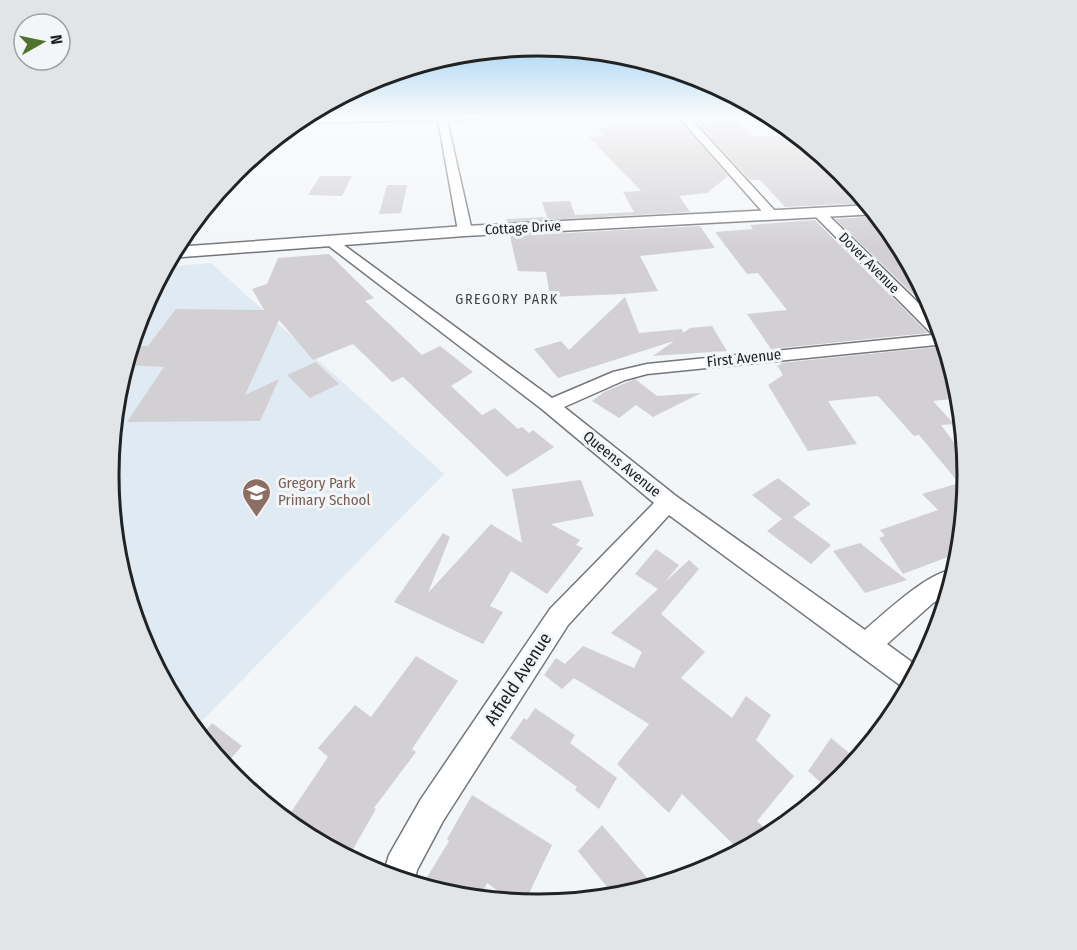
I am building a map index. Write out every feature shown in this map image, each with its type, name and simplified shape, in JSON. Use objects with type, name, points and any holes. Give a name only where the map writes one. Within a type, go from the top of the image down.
[{"type":"street","points":[[451,160],[465,231]]},
{"type":"street","points":[[723,160],[772,215]]},
{"type":"street","name":"Cottage Drive","points":[[183,252],[332,243],[465,231],[864,211]]},
{"type":"street","name":"Dover Avenue","points":[[819,213],[930,324]]},
{"type":"street","name":"Queens Avenue","points":[[332,243],[550,406],[668,502],[868,644],[907,675]]},
{"type":"street","name":"First Avenue","points":[[550,406],[619,376],[647,369],[936,339]]},
{"type":"street","name":"Atfield Avenue","points":[[401,871],[432,810],[559,617],[668,502]]},
{"type":"street","points":[[868,644],[924,595],[944,584]]},
{"type":"shaded area","name":"Gregory Park Primary School","points":[[211,263],[444,474],[200,722],[162,661],[141,610],[127,557],[120,502],[120,448],[133,366],[151,314],[174,266]]},
{"type":"building","points":[[611,160],[714,160],[728,176],[707,193],[679,196],[690,212],[507,222],[506,219],[547,217],[542,202],[570,201],[575,215],[634,212],[623,192],[641,191]]},
{"type":"building","points":[[732,160],[815,160],[858,203],[785,207],[760,180],[750,180]]},
{"type":"building","points":[[320,176],[352,176],[342,196],[308,195]]},
{"type":"building","points":[[387,185],[407,185],[401,213],[379,214]]},
{"type":"building","points":[[868,217],[902,265],[920,301],[835,219]]},
{"type":"building","points":[[815,220],[928,333],[771,349],[747,314],[787,310],[758,273],[747,274],[715,232],[753,229],[750,225]]},
{"type":"building","points":[[700,226],[715,248],[640,256],[658,291],[624,294],[550,297],[546,272],[518,271],[510,236]]},
{"type":"building","points":[[329,254],[374,298],[365,301],[422,355],[440,346],[473,372],[451,386],[482,415],[495,408],[518,429],[522,427],[529,433],[533,430],[554,447],[507,477],[403,377],[392,382],[353,344],[313,360],[279,320],[245,395],[279,379],[260,421],[127,422],[164,367],[133,365],[139,346],[148,346],[176,309],[264,310],[252,289],[267,284],[278,258]]},
{"type":"building","points":[[625,297],[639,333],[682,329],[683,333],[690,328],[712,326],[727,351],[653,356],[674,341],[558,378],[534,349],[561,341],[569,350]]},
{"type":"building","points":[[938,347],[951,399],[933,401],[954,424],[941,425],[957,446],[958,482],[919,435],[914,436],[878,396],[828,401],[857,444],[808,451],[768,385],[783,375],[777,365],[781,365],[780,363]]},
{"type":"building","points":[[316,362],[339,384],[310,398],[287,375]]},
{"type":"building","points":[[635,379],[657,396],[701,393],[653,417],[636,405],[619,418],[592,401],[604,392]]},
{"type":"building","points":[[778,478],[811,504],[793,517],[831,545],[811,564],[767,531],[782,519],[752,495]]},
{"type":"building","points":[[581,480],[594,516],[551,524],[580,540],[576,545],[583,548],[547,594],[511,571],[490,606],[503,612],[483,644],[394,602],[443,533],[450,537],[428,593],[491,524],[522,543],[512,489]]},
{"type":"building","points":[[958,483],[950,556],[903,574],[879,538],[885,536],[880,530],[938,510],[922,494]]},
{"type":"building","points":[[860,543],[907,580],[865,593],[833,551]]},
{"type":"building","points":[[656,549],[679,565],[665,582],[689,560],[699,569],[661,614],[705,652],[681,678],[732,718],[746,696],[771,715],[756,740],[794,776],[757,821],[765,828],[734,845],[682,794],[669,813],[617,764],[649,724],[574,678],[562,689],[544,675],[556,658],[565,664],[583,646],[634,668],[642,652],[611,633],[658,589],[635,574]]},
{"type":"building","points":[[416,656],[458,681],[412,749],[416,752],[374,808],[376,809],[352,851],[290,813],[328,757],[318,748],[355,705],[371,717]]},
{"type":"building","points":[[535,708],[575,735],[570,743],[617,778],[599,809],[575,790],[577,787],[510,738],[524,718],[527,720]]},
{"type":"building","points":[[212,723],[242,746],[230,759],[206,730]]},
{"type":"building","points":[[831,738],[851,755],[822,784],[808,771]]},
{"type":"building","points":[[472,795],[552,845],[529,894],[511,894],[501,893],[487,883],[483,891],[426,879],[449,841],[447,839]]},
{"type":"building","points":[[602,825],[649,880],[608,888],[578,851]]},
{"type":"place","name":"Gregory Park Primary School","points":[[257,518]]},
{"type":"district","name":"GREGORY PARK","points":[[507,299]]}]
